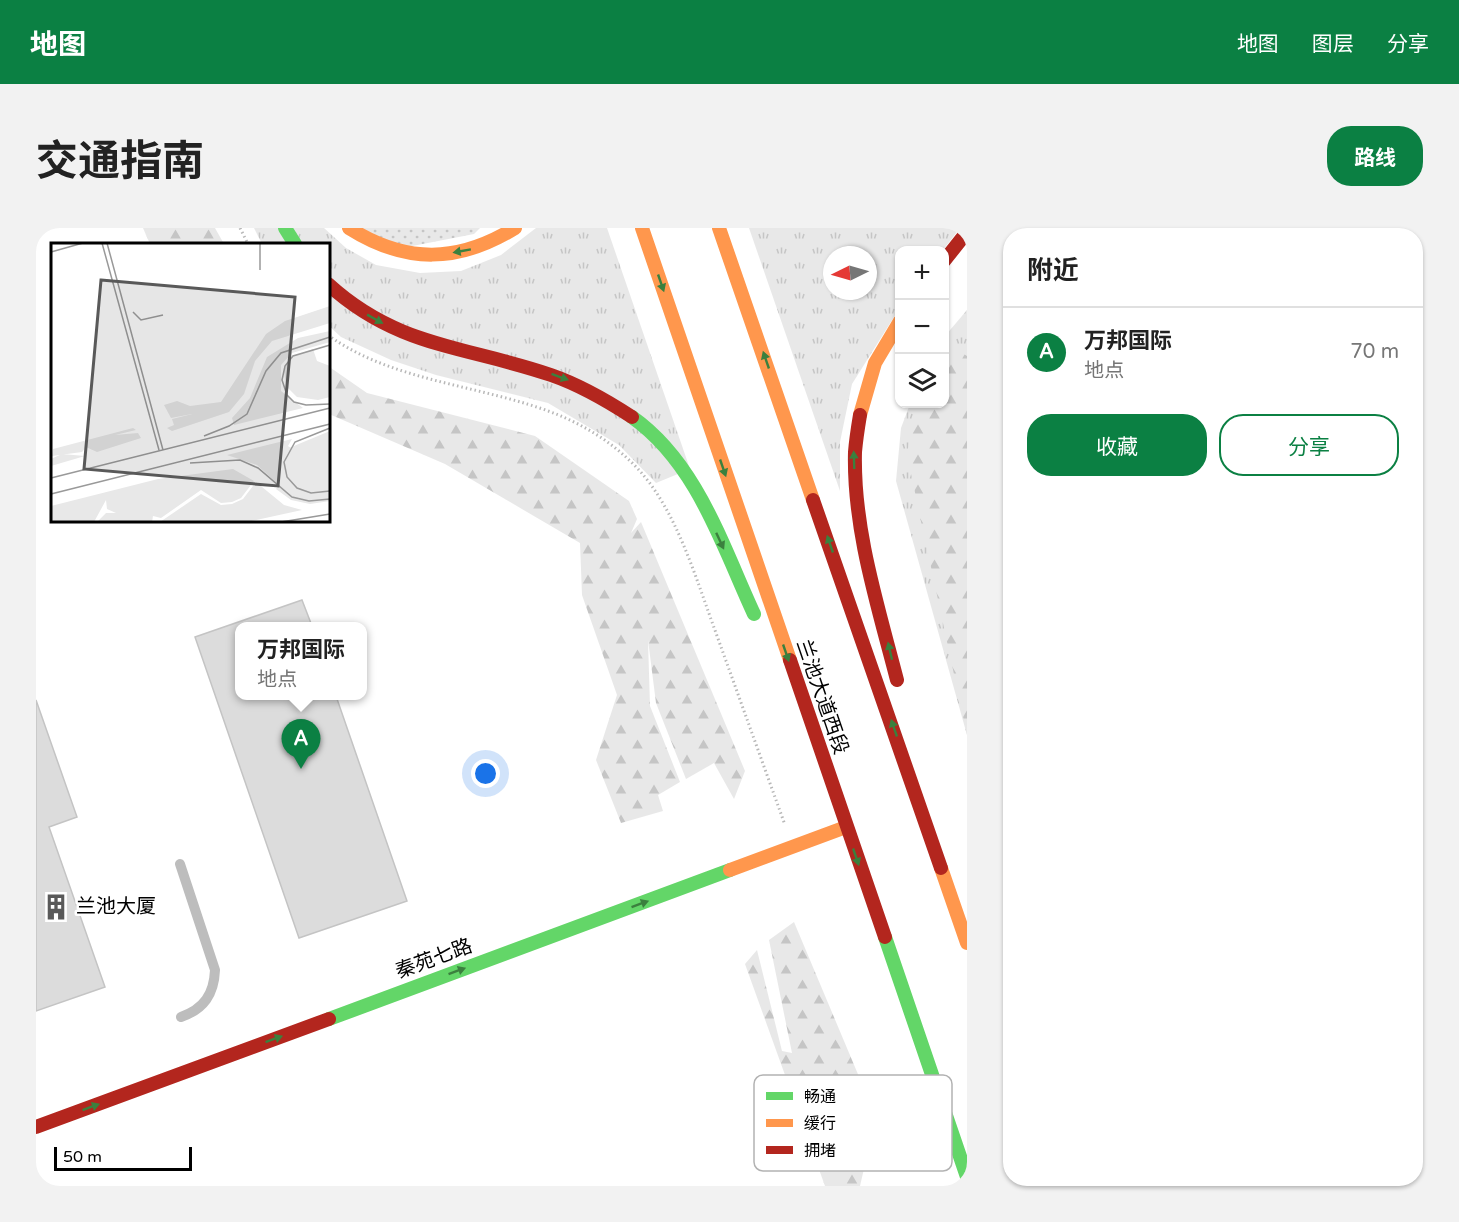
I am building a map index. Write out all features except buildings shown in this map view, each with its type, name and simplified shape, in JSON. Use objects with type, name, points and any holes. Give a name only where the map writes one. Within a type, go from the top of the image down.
[{"type":"main road","points":[[285,228],[294,243]]},
{"type":"main road","points":[[349,228],[376,245],[422,255],[447,254],[475,249],[515,228]]},
{"type":"main road","name":"兰池大道西段","points":[[642,228],[827,773],[835,810],[846,827],[932,1075]]},
{"type":"main road","points":[[719,228],[967,943]]},
{"type":"main road","points":[[949,256],[967,232]]},
{"type":"main road","points":[[330,286],[341,297],[373,319],[410,336],[541,370],[602,396],[628,412],[652,432],[674,457],[698,493],[758,622]]},
{"type":"main road","points":[[895,327],[870,373],[859,410],[854,447],[859,522],[901,697]]},
{"type":"main road","points":[[777,665],[827,773]]},
{"type":"main road","points":[[912,743],[943,871]]},
{"type":"main road","name":"秦苑七路","points":[[36,1127],[846,827]]},
{"type":"main road","name":"兰池大道西段","points":[[952,1134],[967,1177]]},
{"type":"lane","points":[[180,864],[214,970],[214,983],[203,1005],[181,1017]]},
{"type":"path","points":[[240,228],[248,243]]},
{"type":"path","points":[[330,336],[340,344],[374,360],[419,375],[526,403],[556,414],[586,427],[638,469],[661,500],[683,545],[793,847]]},
{"type":"green space","points":[[143,228],[215,228],[223,243],[150,243]]},
{"type":"green space","points":[[254,228],[324,228],[346,248],[376,265],[420,273],[461,271],[501,255],[536,228],[607,228],[690,469],[656,483],[619,445],[548,403],[436,375],[391,360],[341,337],[330,327],[330,243],[262,243]]},
{"type":"green space","points":[[348,228],[480,228],[474,234],[397,249]]},
{"type":"green space","points":[[749,228],[960,228],[946,246],[895,246],[895,315],[852,384],[840,442],[840,491]]},
{"type":"green space","points":[[967,310],[967,735],[896,481],[901,428],[908,408],[949,408],[949,331]]},
{"type":"green space","points":[[954,348],[967,356],[967,735],[907,455],[914,413],[917,408],[949,408],[949,356]]},
{"type":"green space","points":[[330,367],[367,393],[535,436],[629,501],[637,519],[631,533],[641,522],[745,771],[734,799],[714,763],[686,779],[656,703],[648,640],[650,706],[680,782],[658,795],[663,811],[621,823],[596,760],[617,695],[582,595],[580,543],[445,464],[330,414]]},
{"type":"green space","points":[[794,922],[858,1075],[785,1075],[745,964],[757,950],[782,1051],[792,1053],[769,940]]},
{"type":"green space","points":[[820,1171],[863,1171],[860,1186],[825,1186]]},
{"type":"traffic: fast","points":[[285,228],[294,243]]},
{"type":"traffic: fast","points":[[632,417],[655,436],[691,481],[718,533],[754,614]]},
{"type":"traffic: fast","points":[[329,1019],[730,870]]},
{"type":"traffic: fast","points":[[885,937],[932,1075]]},
{"type":"traffic: fast","points":[[952,1133],[967,1177]]},
{"type":"traffic: slow","points":[[349,228],[370,240],[391,248],[432,255],[473,248],[494,240],[515,228]]},
{"type":"traffic: slow","points":[[642,228],[790,660]]},
{"type":"traffic: slow","points":[[719,228],[813,500]]},
{"type":"traffic: slow","points":[[860,415],[875,363],[895,329]]},
{"type":"traffic: slow","points":[[730,870],[846,827]]},
{"type":"traffic: slow","points":[[941,868],[967,943]]},
{"type":"traffic: jam","points":[[949,255],[967,232]]},
{"type":"traffic: jam","points":[[330,286],[354,305],[407,333],[434,343],[520,365],[562,379],[593,393],[632,417]]},
{"type":"traffic: jam","points":[[860,415],[855,452],[858,510],[868,567],[897,680]]},
{"type":"traffic: jam","points":[[813,500],[941,868]]},
{"type":"traffic: jam","points":[[790,660],[885,937]]},
{"type":"traffic: jam","points":[[36,1127],[329,1019]]},
{"type":"place","name":"万邦国际","points":[[301,769]]},
{"type":"place","name":"兰池大厦","points":[[56,907]]}]
